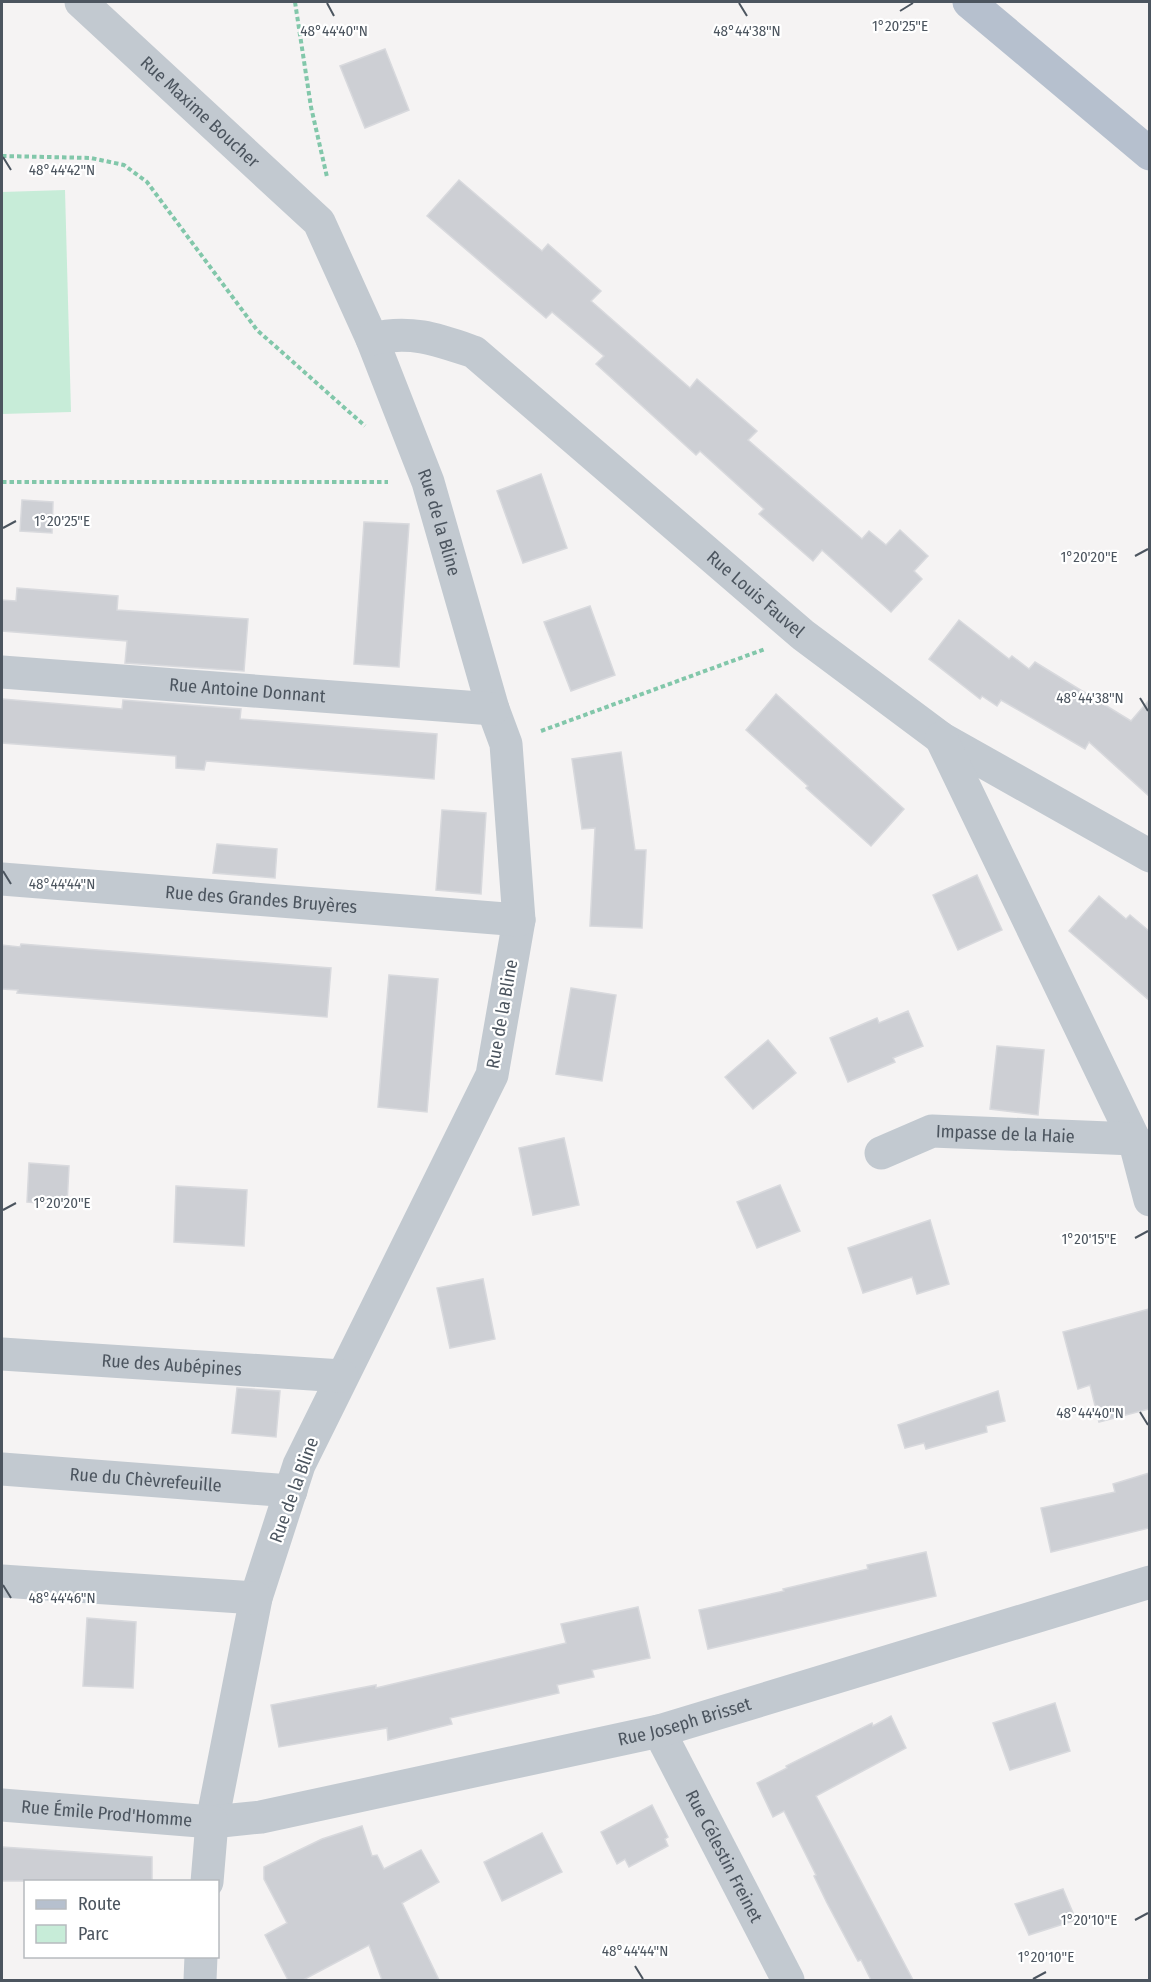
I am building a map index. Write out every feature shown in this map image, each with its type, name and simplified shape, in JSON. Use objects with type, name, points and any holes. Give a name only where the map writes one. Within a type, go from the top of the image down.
[{"type":"main road","points":[[969,2],[1149,154]]},
{"type":"street","name":"Rue Maxime Boucher","points":[[81,2],[319,222]]},
{"type":"street","name":"Rue de la Bline","points":[[207,1880],[212,1821],[256,1598],[299,1465],[492,1075],[519,920],[506,744],[493,708],[428,482],[372,339],[319,222]]},
{"type":"street","name":"Rue Louis Fauvel","points":[[372,339],[390,334],[430,337],[474,352],[803,635],[941,738],[1149,856]]},
{"type":"street","name":"Rue Antoine Donnant","points":[[2,672],[493,708]]},
{"type":"street","points":[[941,738],[1134,1139],[1149,1200]]},
{"type":"street","name":"Rue des Grandes Bruyères","points":[[2,879],[519,920]]},
{"type":"street","name":"Impasse de la Haie","points":[[881,1153],[932,1131],[1134,1139]]},
{"type":"street","name":"Rue des Aubépines","points":[[2,1354],[342,1376]]},
{"type":"street","name":"Rue du Chèvrefeuille","points":[[2,1469],[291,1491]]},
{"type":"street","points":[[2,1581],[256,1598]]},
{"type":"street","name":"Rue Joseph Brisset","points":[[212,1821],[261,1817],[659,1731],[1149,1582]]},
{"type":"street","name":"Rue Célestin Freinet","points":[[659,1731],[788,1980]]},
{"type":"street","name":"Rue Émile Prod'Homme","points":[[2,1805],[212,1821]]},
{"type":"street","points":[[200,1980],[201,1958]]},
{"type":"path","points":[[295,2],[311,107],[334,207],[319,222]]},
{"type":"path","points":[[2,156],[91,158],[124,165],[147,182],[257,330],[368,429]]},
{"type":"path","points":[[2,482],[428,482]]},
{"type":"path","points":[[506,744],[803,635]]},
{"type":"green space","points":[[65,190],[71,412],[2,414],[2,192]]},
{"type":"building","points":[[385,49],[409,110],[365,128],[340,66]]},
{"type":"building","points":[[459,180],[542,251],[548,244],[601,291],[591,301],[690,388],[697,379],[757,431],[748,440],[862,539],[869,531],[886,545],[900,530],[928,556],[914,571],[922,579],[891,612],[822,550],[813,561],[759,514],[764,509],[700,451],[696,455],[596,364],[604,356],[552,312],[546,318],[427,216]]},
{"type":"building","points":[[541,474],[567,548],[523,563],[497,491]]},
{"type":"building","points":[[22,500],[53,502],[52,533],[20,531]]},
{"type":"building","points":[[364,522],[409,524],[399,667],[354,664]]},
{"type":"building","points":[[17,588],[118,596],[117,610],[248,619],[244,671],[125,663],[127,641],[2,631],[2,600],[16,601]]},
{"type":"building","points":[[590,606],[615,675],[571,691],[544,622]]},
{"type":"building","points":[[959,620],[1009,659],[1012,656],[1029,669],[1035,662],[1131,721],[1149,700],[1149,796],[1089,742],[1085,749],[1001,700],[997,706],[982,696],[980,699],[929,659]]},
{"type":"building","points":[[776,694],[904,809],[871,846],[746,730]]},
{"type":"building","points":[[2,699],[122,709],[123,700],[241,709],[240,719],[437,734],[434,779],[206,761],[204,770],[176,768],[176,756],[2,743]]},
{"type":"building","points":[[621,752],[635,850],[646,850],[642,928],[590,926],[595,828],[582,829],[572,759]]},
{"type":"building","points":[[442,810],[486,813],[481,894],[436,890]]},
{"type":"building","points":[[217,844],[277,849],[275,878],[213,873]]},
{"type":"building","points":[[977,875],[1002,930],[958,950],[933,895]]},
{"type":"building","points":[[1099,896],[1126,919],[1130,915],[1149,931],[1149,1000],[1069,931]]},
{"type":"building","points":[[21,944],[331,968],[327,1017],[17,993],[18,990],[2,989],[2,945],[20,947]]},
{"type":"building","points":[[389,975],[438,979],[427,1112],[378,1107]]},
{"type":"building","points":[[571,988],[616,995],[602,1081],[556,1074]]},
{"type":"building","points":[[908,1011],[923,1046],[893,1058],[895,1062],[848,1082],[830,1038],[877,1018],[879,1023]]},
{"type":"building","points":[[768,1040],[796,1073],[753,1109],[725,1077]]},
{"type":"building","points":[[997,1046],[1044,1050],[1038,1115],[990,1109]]},
{"type":"building","points":[[564,1138],[579,1205],[533,1215],[519,1148]]},
{"type":"building","points":[[29,1163],[69,1166],[67,1205],[27,1202]]},
{"type":"building","points":[[780,1185],[800,1231],[757,1248],[737,1202]]},
{"type":"building","points":[[176,1186],[247,1190],[244,1246],[174,1242]]},
{"type":"building","points":[[930,1220],[949,1284],[917,1294],[912,1277],[863,1293],[848,1248]]},
{"type":"building","points":[[483,1279],[495,1339],[450,1348],[437,1288]]},
{"type":"building","points":[[1149,1309],[1149,1409],[1099,1422],[1090,1385],[1078,1389],[1063,1332]]},
{"type":"building","points":[[237,1388],[280,1391],[276,1437],[232,1433]]},
{"type":"building","points":[[998,1391],[1005,1421],[986,1426],[987,1432],[926,1449],[924,1443],[905,1448],[898,1425]]},
{"type":"building","points":[[1149,1473],[1149,1528],[1051,1552],[1041,1508],[1115,1492],[1113,1484]]},
{"type":"building","points":[[926,1552],[936,1596],[708,1649],[699,1610],[784,1591],[783,1589],[868,1569],[867,1565]]},
{"type":"building","points":[[638,1607],[650,1658],[592,1670],[594,1677],[557,1685],[559,1693],[450,1718],[452,1724],[388,1740],[387,1728],[279,1747],[271,1705],[376,1685],[376,1688],[566,1643],[561,1624]]},
{"type":"building","points":[[87,1618],[136,1622],[133,1688],[83,1686]]},
{"type":"building","points":[[1055,1703],[1070,1751],[1010,1770],[993,1723]]},
{"type":"building","points":[[891,1716],[906,1748],[816,1796],[913,1980],[871,1980],[861,1960],[858,1961],[827,1903],[814,1876],[816,1875],[784,1811],[773,1817],[757,1783],[872,1723],[873,1726]]},
{"type":"building","points":[[652,1805],[668,1837],[665,1839],[668,1846],[629,1867],[625,1859],[617,1864],[601,1832]]},
{"type":"building","points":[[362,1826],[372,1856],[377,1855],[384,1869],[421,1850],[439,1882],[402,1903],[439,1980],[382,1980],[369,1945],[303,1980],[288,1980],[265,1935],[287,1923],[264,1879],[264,1867],[322,1839]]},
{"type":"building","points":[[542,1833],[562,1872],[502,1901],[484,1862]]},
{"type":"building","points":[[2,1847],[152,1857],[152,1880],[2,1881]]},
{"type":"building","points":[[1063,1889],[1076,1920],[1029,1935],[1015,1904]]}]
